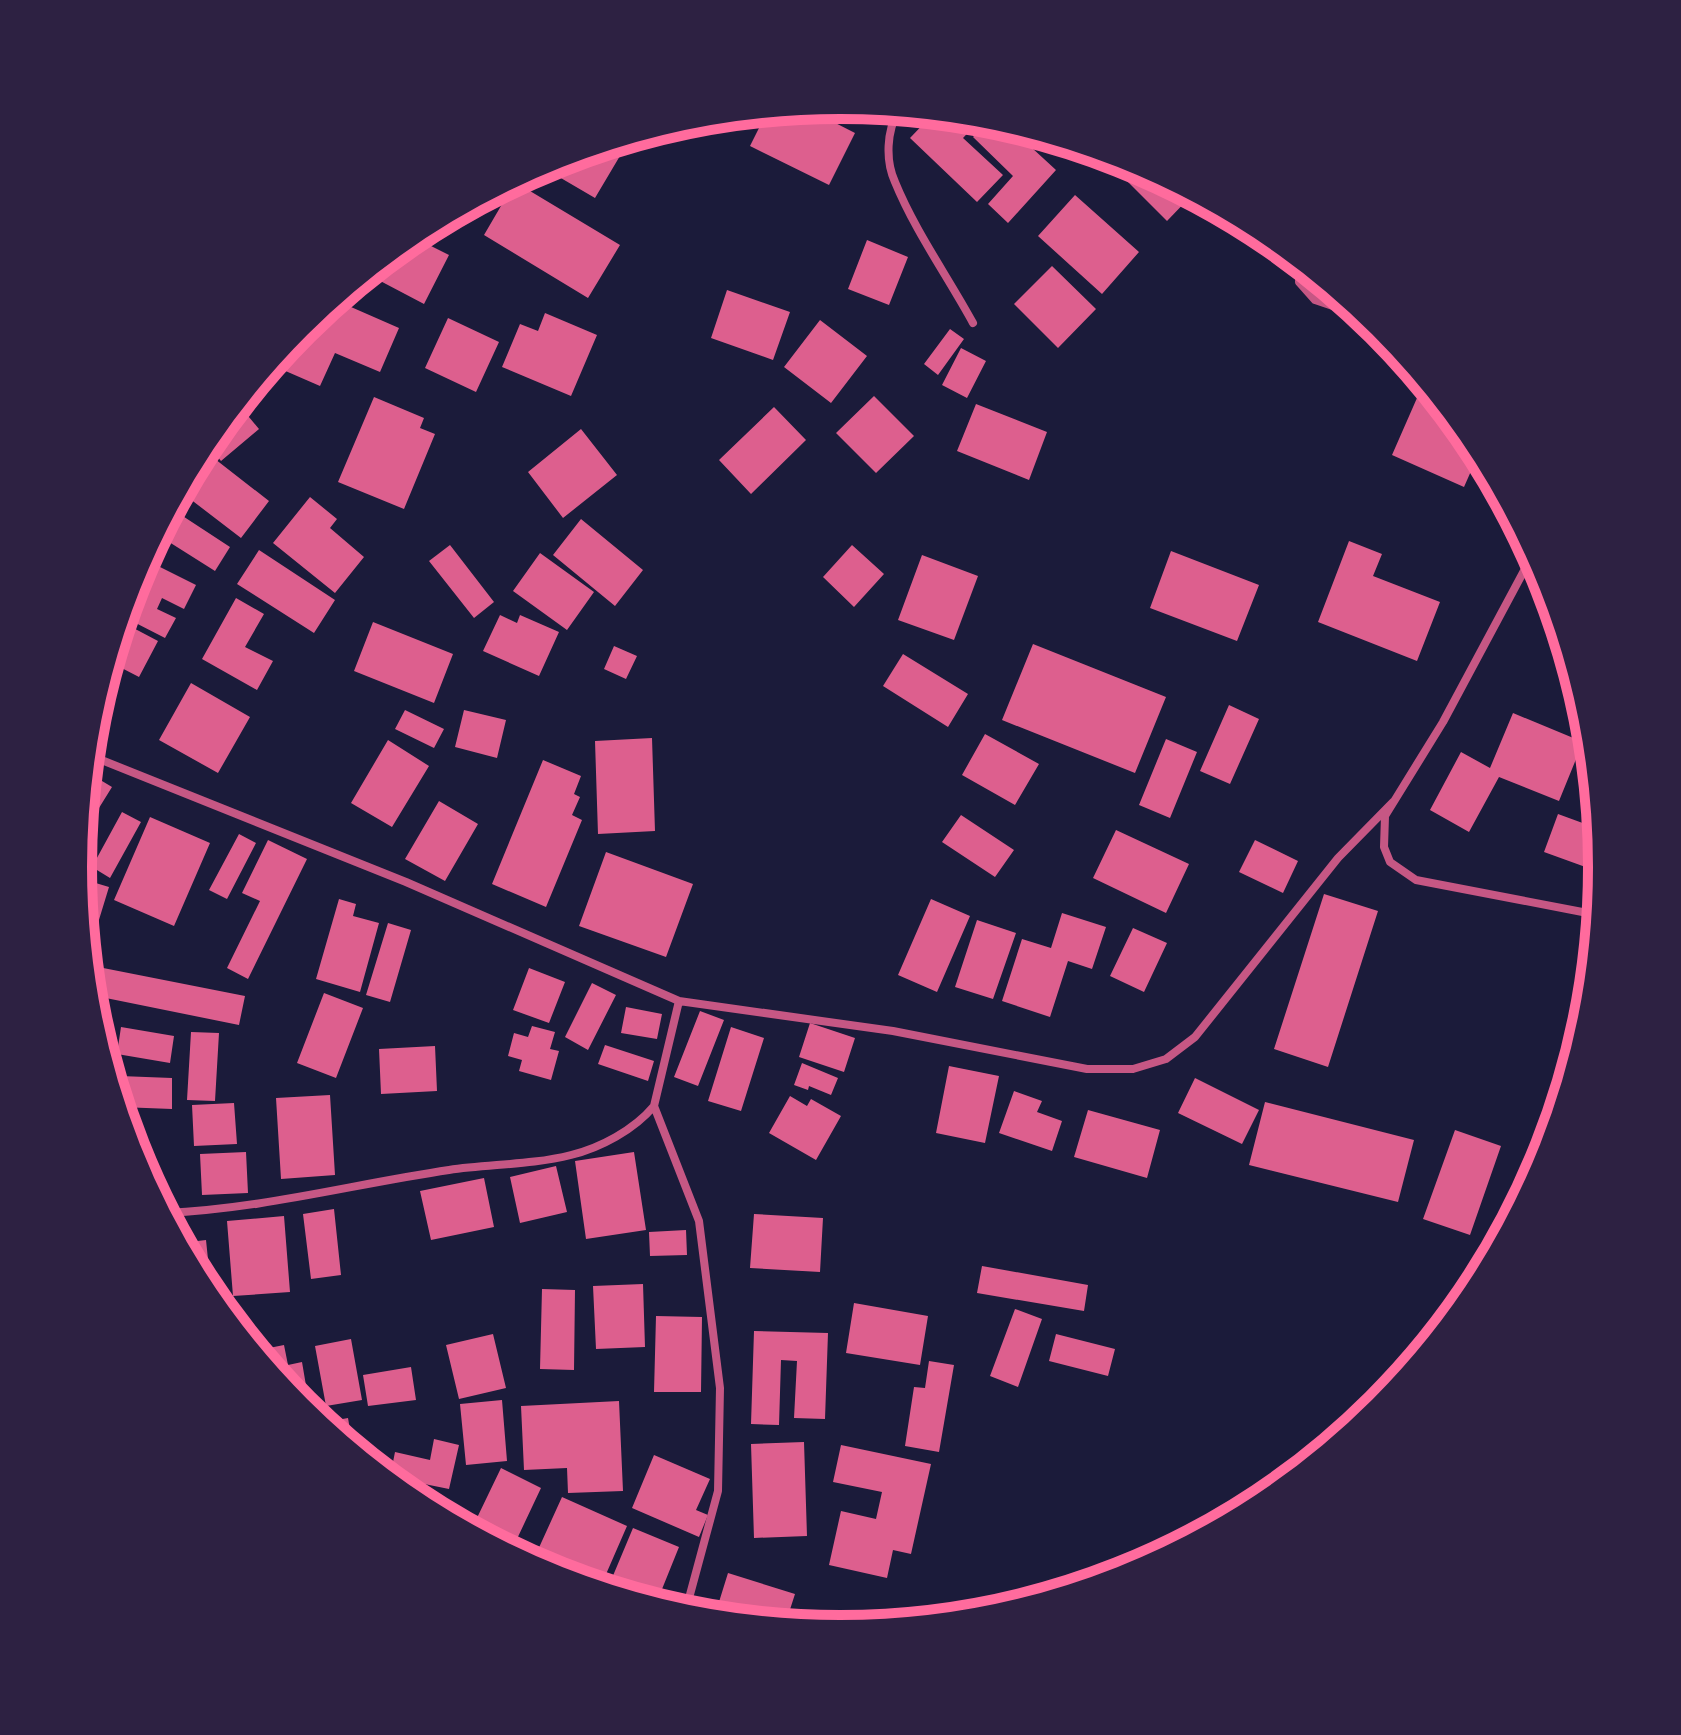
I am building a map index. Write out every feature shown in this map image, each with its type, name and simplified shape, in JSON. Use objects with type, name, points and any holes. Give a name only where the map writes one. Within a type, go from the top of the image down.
[{"type":"street","points":[[892,121],[889,154],[894,181],[973,323]]},
{"type":"street","points":[[1299,277],[1299,282],[1315,300],[1337,307]]},
{"type":"street","points":[[1526,567],[1443,722],[1385,816],[1384,847],[1390,862],[1416,880],[1587,913]]},
{"type":"street","points":[[100,759],[406,882],[679,1001],[893,1031],[1087,1069],[1133,1069],[1166,1059],[1195,1037],[1338,858],[1393,802]]},
{"type":"street","points":[[176,1213],[213,1211],[448,1170],[571,1155],[620,1135],[643,1120],[654,1106],[679,1001]]},
{"type":"street","points":[[654,1106],[699,1221],[720,1388],[718,1491],[688,1601]]},
{"type":"building","points":[[828,119],[855,133],[829,185],[750,146],[761,124]]},
{"type":"building","points":[[924,124],[970,130],[963,138],[1003,175],[977,202],[910,138]]},
{"type":"building","points":[[978,132],[1027,143],[1056,170],[1008,223],[988,204],[1013,176],[973,137]]},
{"type":"building","points":[[622,152],[595,198],[556,175]]},
{"type":"building","points":[[1119,173],[1185,203],[1167,221]]},
{"type":"building","points":[[526,189],[620,245],[588,298],[484,235],[506,198]]},
{"type":"building","points":[[1075,195],[1139,252],[1102,294],[1038,236]]},
{"type":"building","points":[[867,240],[908,257],[889,305],[848,289]]},
{"type":"building","points":[[427,244],[449,255],[424,304],[378,280]]},
{"type":"building","points":[[1052,266],[1096,309],[1058,348],[1014,304]]},
{"type":"building","points":[[727,290],[790,312],[773,360],[711,338]]},
{"type":"building","points":[[347,305],[399,328],[380,372],[335,353],[320,386],[282,370]]},
{"type":"building","points":[[545,313],[597,335],[571,396],[502,367],[520,324],[538,331]]},
{"type":"building","points":[[448,318],[499,342],[476,392],[425,368]]},
{"type":"building","points":[[820,320],[867,356],[831,403],[784,367]]},
{"type":"building","points":[[950,329],[964,339],[938,375],[924,364]]},
{"type":"building","points":[[961,348],[986,361],[967,398],[942,385]]},
{"type":"building","points":[[1419,394],[1473,467],[1464,487],[1392,455]]},
{"type":"building","points":[[874,396],[914,436],[876,473],[836,433]]},
{"type":"building","points":[[374,397],[424,418],[420,428],[435,434],[404,509],[338,482]]},
{"type":"building","points":[[976,404],[1047,432],[1029,480],[957,451]]},
{"type":"building","points":[[774,407],[806,440],[751,494],[719,460]]},
{"type":"building","points":[[246,413],[259,429],[221,461],[216,455]]},
{"type":"building","points":[[581,429],[617,475],[563,518],[528,472]]},
{"type":"building","points":[[214,458],[269,501],[241,538],[189,498]]},
{"type":"building","points":[[310,497],[337,519],[330,528],[364,557],[335,593],[273,543]]},
{"type":"building","points":[[180,515],[230,547],[215,571],[167,541]]},
{"type":"building","points":[[581,519],[643,570],[615,606],[553,555]]},
{"type":"building","points":[[1349,541],[1382,554],[1373,576],[1440,602],[1417,661],[1318,622]]},
{"type":"building","points":[[450,545],[494,602],[474,618],[429,561]]},
{"type":"building","points":[[852,545],[884,574],[854,607],[823,577]]},
{"type":"building","points":[[259,550],[335,600],[314,633],[237,584]]},
{"type":"building","points":[[1171,551],[1259,585],[1237,641],[1150,608]]},
{"type":"building","points":[[540,553],[594,592],[567,630],[513,591]]},
{"type":"building","points":[[922,555],[978,576],[954,640],[898,620]]},
{"type":"building","points":[[156,565],[196,585],[184,609],[162,598],[157,609],[176,618],[165,638],[134,622]]},
{"type":"building","points":[[236,598],[264,614],[245,647],[273,661],[257,690],[202,659]]},
{"type":"building","points":[[500,615],[517,623],[520,615],[559,632],[539,676],[483,651]]},
{"type":"building","points":[[373,622],[453,654],[434,703],[354,671]]},
{"type":"building","points":[[132,627],[158,641],[139,677],[120,667]]},
{"type":"building","points":[[1033,644],[1166,697],[1135,773],[1002,720]]},
{"type":"building","points":[[614,646],[637,656],[626,679],[604,669]]},
{"type":"building","points":[[903,654],[968,694],[948,727],[883,686]]},
{"type":"building","points":[[191,683],[250,717],[218,773],[159,740]]},
{"type":"building","points":[[1229,705],[1259,719],[1230,784],[1200,771]]},
{"type":"building","points":[[405,710],[444,729],[434,748],[395,729]]},
{"type":"building","points":[[464,710],[506,720],[497,758],[455,747]]},
{"type":"building","points":[[1513,713],[1578,740],[1580,750],[1559,801],[1499,777],[1469,832],[1430,810],[1461,752],[1490,768]]},
{"type":"building","points":[[985,734],[1039,764],[1015,805],[962,775]]},
{"type":"building","points":[[652,738],[655,831],[598,834],[595,741]]},
{"type":"building","points":[[1166,739],[1197,752],[1170,818],[1139,805]]},
{"type":"building","points":[[388,740],[429,766],[392,827],[351,803]]},
{"type":"building","points":[[543,760],[581,776],[574,794],[580,797],[572,815],[582,820],[546,907],[492,884]]},
{"type":"building","points":[[97,778],[112,787],[94,816]]},
{"type":"building","points":[[439,801],[478,824],[445,881],[405,859]]},
{"type":"building","points":[[122,812],[141,822],[110,878],[92,867]]},
{"type":"building","points":[[1558,814],[1587,825],[1589,868],[1544,852]]},
{"type":"building","points":[[961,815],[1014,850],[995,877],[942,842]]},
{"type":"building","points":[[150,817],[210,843],[174,926],[114,900]]},
{"type":"building","points":[[1116,830],[1189,864],[1166,913],[1093,878]]},
{"type":"building","points":[[239,834],[256,843],[227,899],[209,890]]},
{"type":"building","points":[[268,840],[307,859],[248,979],[227,968],[260,901],[242,893]]},
{"type":"building","points":[[1255,840],[1298,861],[1283,893],[1239,872]]},
{"type":"building","points":[[606,852],[693,884],[666,957],[579,926]]},
{"type":"building","points":[[93,882],[109,887],[95,932]]},
{"type":"building","points":[[1324,894],[1378,911],[1328,1067],[1274,1049]]},
{"type":"building","points":[[339,899],[356,904],[353,916],[379,923],[360,992],[316,979]]},
{"type":"building","points":[[931,899],[970,916],[937,992],[898,975]]},
{"type":"building","points":[[1062,913],[1106,927],[1092,969],[1068,961],[1050,1017],[1002,1001],[1022,939],[1051,948]]},
{"type":"building","points":[[977,920],[1016,933],[993,999],[955,987]]},
{"type":"building","points":[[388,923],[411,930],[390,1002],[366,995]]},
{"type":"building","points":[[1133,928],[1167,943],[1144,992],[1110,976]]},
{"type":"building","points":[[98,967],[245,996],[239,1025],[103,997]]},
{"type":"building","points":[[529,968],[565,982],[549,1023],[513,1010]]},
{"type":"building","points":[[592,983],[616,995],[588,1050],[565,1037]]},
{"type":"building","points":[[324,993],[363,1008],[336,1078],[297,1063]]},
{"type":"building","points":[[626,1007],[662,1014],[657,1039],[621,1033]]},
{"type":"building","points":[[700,1011],[724,1020],[698,1086],[674,1077]]},
{"type":"building","points":[[810,1023],[855,1038],[844,1072],[799,1057]]},
{"type":"building","points":[[532,1026],[555,1032],[550,1049],[559,1051],[551,1080],[519,1071],[522,1060],[508,1056],[514,1033],[528,1037]]},
{"type":"building","points":[[121,1027],[174,1036],[170,1063],[117,1054]]},
{"type":"building","points":[[731,1027],[764,1038],[741,1111],[708,1101]]},
{"type":"building","points":[[191,1032],[219,1033],[215,1101],[187,1100]]},
{"type":"building","points":[[605,1045],[654,1061],[648,1081],[598,1064]]},
{"type":"building","points":[[435,1046],[437,1091],[381,1094],[379,1049]]},
{"type":"building","points":[[1565,1053],[1549,1108],[1546,1108]]},
{"type":"building","points":[[802,1063],[838,1078],[831,1095],[809,1086],[808,1090],[794,1085]]},
{"type":"building","points":[[949,1066],[999,1076],[985,1143],[936,1133]]},
{"type":"building","points":[[122,1076],[172,1078],[172,1109],[132,1107]]},
{"type":"building","points":[[1195,1078],[1259,1110],[1242,1144],[1178,1113]]},
{"type":"building","points":[[1014,1091],[1042,1101],[1037,1112],[1062,1121],[1052,1151],[999,1133]]},
{"type":"building","points":[[330,1095],[335,1175],[281,1179],[276,1098]]},
{"type":"building","points":[[790,1096],[807,1106],[811,1099],[841,1116],[816,1160],[769,1133]]},
{"type":"building","points":[[1265,1102],[1414,1140],[1398,1202],[1249,1165]]},
{"type":"building","points":[[234,1103],[237,1144],[194,1146],[192,1105]]},
{"type":"building","points":[[1088,1110],[1160,1130],[1147,1178],[1074,1157]]},
{"type":"building","points":[[1455,1130],[1501,1146],[1470,1235],[1423,1219]]},
{"type":"building","points":[[246,1152],[248,1193],[202,1195],[200,1154]]},
{"type":"building","points":[[634,1152],[646,1230],[586,1239],[575,1161]]},
{"type":"building","points":[[556,1166],[567,1212],[520,1223],[510,1177]]},
{"type":"building","points":[[484,1178],[494,1227],[431,1240],[420,1191]]},
{"type":"building","points":[[334,1209],[341,1275],[311,1279],[303,1214]]},
{"type":"building","points":[[754,1214],[823,1218],[820,1272],[750,1268]]},
{"type":"building","points":[[284,1216],[290,1292],[233,1296],[227,1221]]},
{"type":"building","points":[[686,1230],[687,1255],[650,1256],[649,1232]]},
{"type":"building","points":[[206,1240],[209,1269],[192,1242]]},
{"type":"building","points":[[982,1266],[1088,1285],[1084,1311],[977,1293]]},
{"type":"building","points":[[643,1284],[645,1347],[596,1349],[593,1286]]},
{"type":"building","points":[[542,1289],[575,1290],[574,1370],[540,1369]]},
{"type":"building","points":[[854,1303],[928,1316],[920,1365],[846,1353]]},
{"type":"building","points":[[1015,1309],[1042,1319],[1018,1387],[990,1376]]},
{"type":"building","points":[[656,1316],[702,1317],[701,1392],[654,1392]]},
{"type":"building","points":[[754,1331],[828,1333],[825,1419],[794,1418],[797,1361],[781,1360],[779,1425],[751,1424]]},
{"type":"building","points":[[493,1334],[506,1388],[459,1399],[446,1345]]},
{"type":"building","points":[[1056,1334],[1115,1349],[1108,1376],[1049,1361]]},
{"type":"building","points":[[351,1339],[362,1400],[326,1406],[315,1346]]},
{"type":"building","points":[[284,1345],[288,1365],[302,1362],[307,1393],[278,1361],[268,1348]]},
{"type":"building","points":[[929,1361],[954,1365],[939,1452],[905,1446],[914,1387],[925,1388]]},
{"type":"building","points":[[411,1367],[416,1400],[368,1406],[363,1375]]},
{"type":"building","points":[[502,1400],[507,1461],[466,1465],[460,1404]]},
{"type":"building","points":[[619,1401],[623,1491],[568,1493],[567,1468],[524,1470],[521,1406]]},
{"type":"building","points":[[348,1418],[351,1433],[347,1430],[336,1420]]},
{"type":"building","points":[[434,1439],[459,1445],[449,1489],[414,1482],[392,1466],[395,1452],[430,1460]]},
{"type":"building","points":[[804,1442],[807,1536],[754,1538],[751,1444]]},
{"type":"building","points":[[841,1445],[931,1464],[911,1554],[893,1550],[887,1578],[829,1565],[841,1511],[876,1519],[882,1492],[833,1482]]},
{"type":"building","points":[[654,1455],[710,1479],[696,1510],[708,1515],[699,1537],[632,1508]]},
{"type":"building","points":[[501,1468],[541,1488],[516,1541],[475,1521]]},
{"type":"building","points":[[562,1497],[627,1526],[605,1577],[537,1552]]},
{"type":"building","points":[[633,1528],[679,1547],[660,1593],[611,1579]]},
{"type":"building","points":[[728,1573],[795,1594],[789,1614],[718,1606]]}]
